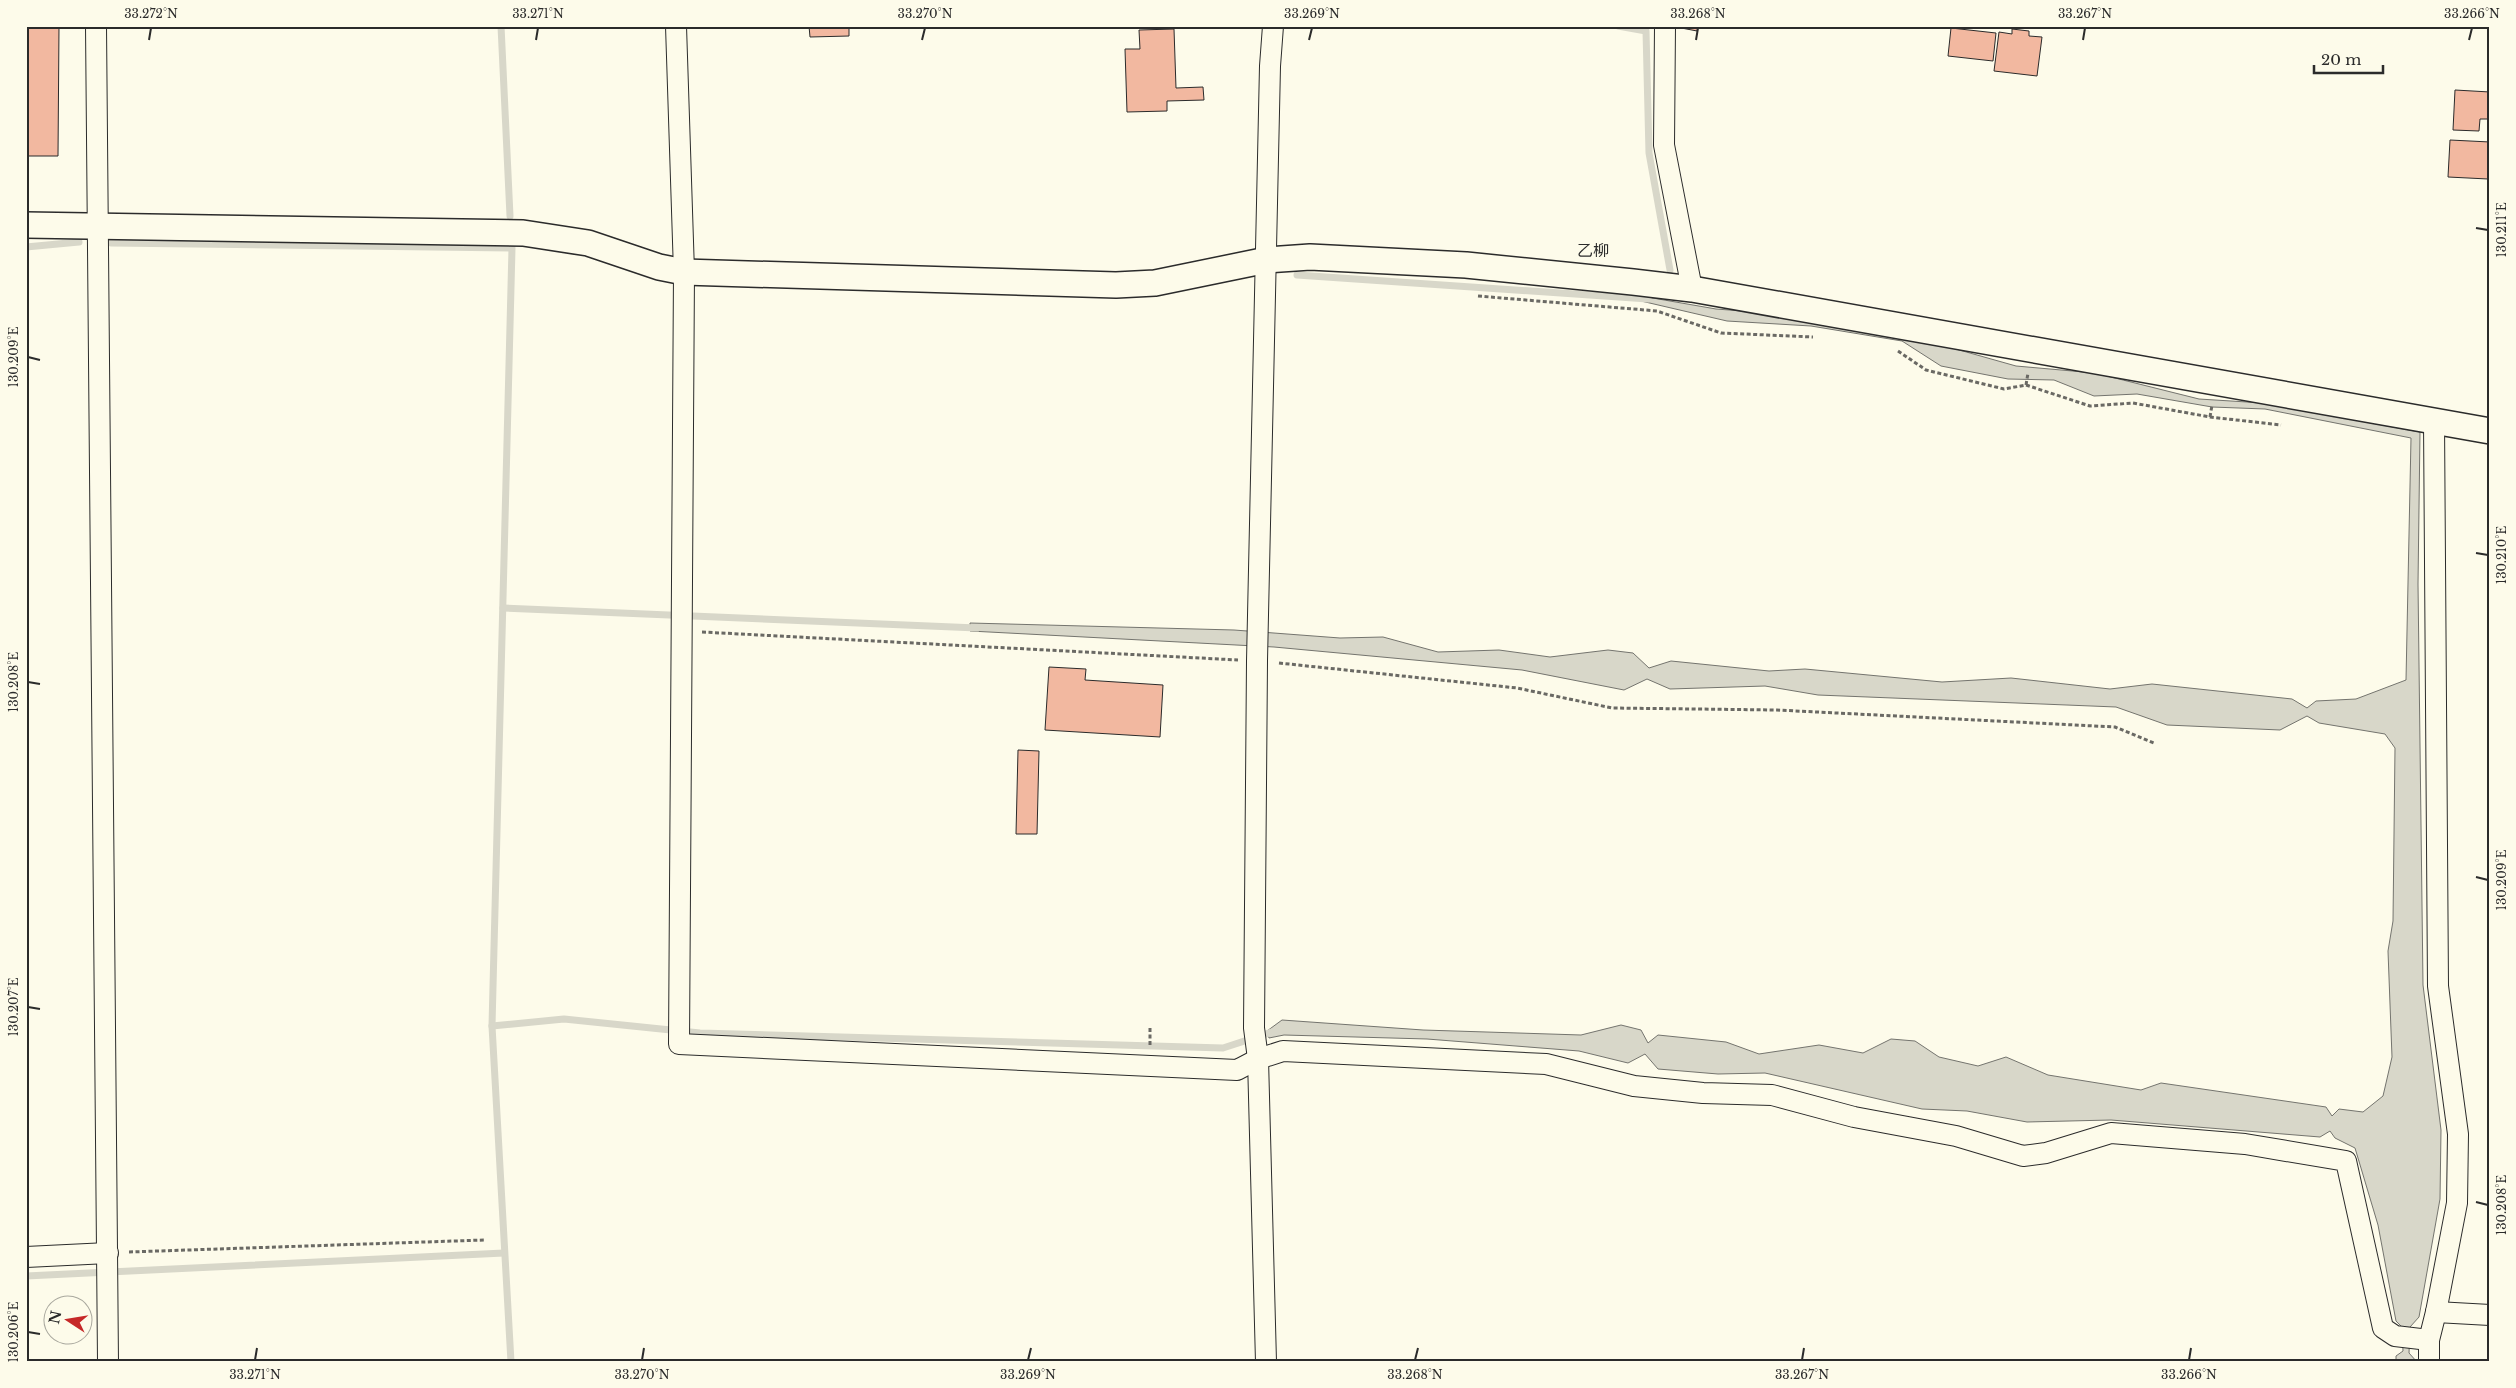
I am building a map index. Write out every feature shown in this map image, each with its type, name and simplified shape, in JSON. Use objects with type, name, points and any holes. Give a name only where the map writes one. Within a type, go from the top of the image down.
[{"type":"street","points":[[96,26],[96,226],[108,1362]]},
{"type":"street","points":[[676,26],[684,272],[679,1044],[1237,1070],[1257,1054],[1283,1051],[1546,1064],[1634,1086],[1703,1093],[1772,1094],[1854,1117],[1956,1136],[2023,1156],[2046,1153],[2111,1133],[2245,1144],[2346,1161],[2383,1328],[2394,1336],[2423,1340]]},
{"type":"street","points":[[1266,1362],[1257,1054],[1254,1028],[1257,661],[1270,66],[1273,26]]},
{"type":"street","points":[[1665,26],[1664,145],[1692,289]]},
{"type":"street","points":[[26,225],[523,232],[588,243],[659,267],[684,272],[1116,285],[1155,283],[1267,260],[1310,257],[1466,265],[1692,289],[2490,431]]},
{"type":"street","points":[[2429,1362],[2423,1340],[2436,1312],[2457,1203],[2458,1134],[2438,986],[2434,421]]},
{"type":"street","points":[[26,1257],[108,1264]]},
{"type":"street","points":[[2436,1312],[2490,1315]]},
{"type":"path","points":[[1478,296],[1657,311],[1721,333],[1820,338]]},
{"type":"path","points":[[1896,350],[1926,370],[2004,389],[2026,385],[2090,406],[2134,403],[2210,417],[2281,425]]},
{"type":"path","points":[[681,631],[1257,661],[1517,688],[1612,708],[1777,710],[2116,727],[2154,743]]},
{"type":"path","points":[[108,1264],[484,1240]]},
{"type":"shaded area","points":[[1641,296],[1716,309],[1796,315],[1906,335],[2016,366],[2095,373],[2199,399],[2263,403],[2420,432],[2418,584],[2423,985],[2441,1130],[2440,1199],[2419,1317],[2410,1327],[2409,1353],[2417,1362],[2396,1362],[2396,1356],[2403,1351],[2402,1327],[2396,1321],[2378,1225],[2355,1148],[2335,1138],[2330,1131],[2320,1137],[2111,1120],[2027,1122],[1967,1111],[1922,1109],[1765,1073],[1718,1074],[1658,1069],[1645,1054],[1628,1063],[1579,1051],[1427,1039],[1284,1035],[1269,1038],[1267,1031],[1282,1020],[1423,1030],[1581,1035],[1621,1025],[1641,1030],[1648,1043],[1658,1035],[1726,1042],[1759,1054],[1819,1045],[1863,1053],[1891,1039],[1915,1041],[1939,1057],[1978,1066],[2006,1057],[2048,1075],[2141,1090],[2161,1083],[2326,1107],[2332,1116],[2339,1109],[2363,1112],[2383,1096],[2392,1057],[2388,951],[2393,921],[2395,748],[2385,734],[2319,723],[2307,716],[2280,730],[2167,725],[2116,707],[1818,695],[1765,686],[1670,689],[1647,679],[1624,690],[1522,670],[1274,647],[970,631],[970,623],[1234,630],[1340,638],[1383,637],[1438,652],[1499,650],[1550,657],[1608,650],[1633,653],[1649,668],[1671,661],[1769,671],[1805,669],[1942,682],[2011,678],[2110,689],[2152,684],[2292,699],[2307,708],[2316,701],[2356,699],[2406,680],[2411,438],[2265,409],[2212,407],[2137,394],[2094,396],[2054,380],[2008,379],[1941,366],[1902,341],[1811,326],[1727,321],[1641,301]]},
{"type":"building","points":[[26,26],[59,26],[58,156],[26,156]]},
{"type":"building","points":[[809,26],[849,26],[849,36],[810,37]]},
{"type":"building","points":[[1671,26],[1698,26],[1697,31]]},
{"type":"building","points":[[1951,28],[1996,33],[1993,61],[1948,56]]},
{"type":"building","points":[[1174,29],[1176,88],[1203,87],[1204,100],[1167,101],[1167,111],[1127,112],[1125,49],[1140,49],[1139,30]]},
{"type":"building","points":[[2012,29],[2029,31],[2029,36],[2042,37],[2037,76],[1994,71],[1999,32],[2012,34]]},
{"type":"building","points":[[2455,90],[2490,92],[2490,119],[2480,119],[2479,131],[2453,130]]},
{"type":"building","points":[[2450,140],[2490,142],[2488,179],[2448,177]]},
{"type":"building","points":[[1049,667],[1086,669],[1085,680],[1163,685],[1160,737],[1045,730]]},
{"type":"building","points":[[1018,750],[1039,751],[1037,834],[1016,834]]},
{"type":"waterway","points":[[501,26],[510,216]]},
{"type":"waterway","points":[[1618,26],[1646,31],[1649,153],[1670,270]]},
{"type":"waterway","points":[[26,247],[79,242]]},
{"type":"waterway","points":[[111,243],[512,248],[492,1026],[511,1362]]},
{"type":"waterway","points":[[1297,275],[1648,299]]},
{"type":"waterway","points":[[503,608],[977,628]]},
{"type":"waterway","points":[[492,1026],[564,1019],[700,1033],[1223,1048],[1275,1031]]},
{"type":"waterway","points":[[26,1276],[504,1253]]},
{"type":"district","name":"乙柳","points":[[1593,250]]}]
